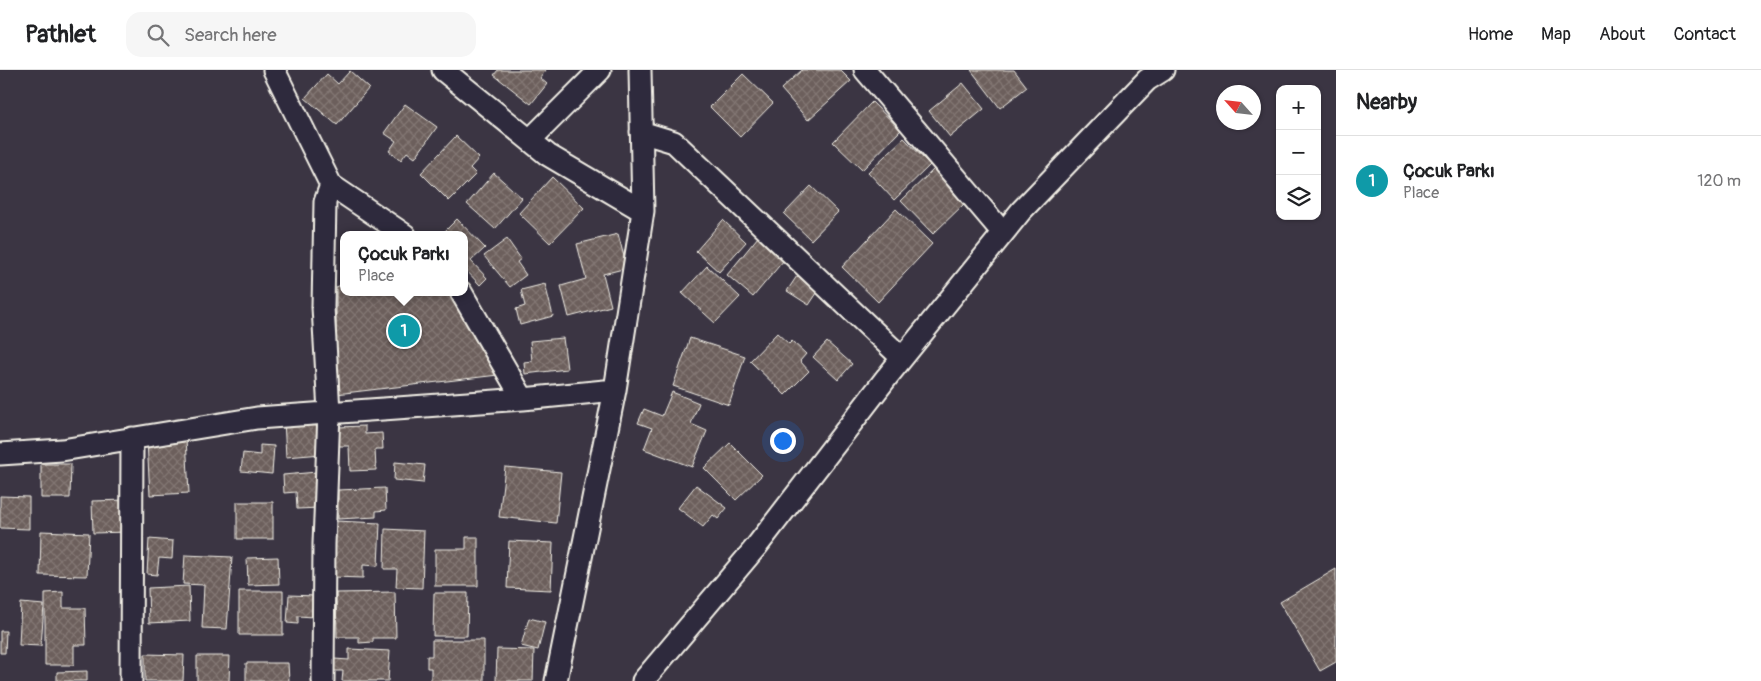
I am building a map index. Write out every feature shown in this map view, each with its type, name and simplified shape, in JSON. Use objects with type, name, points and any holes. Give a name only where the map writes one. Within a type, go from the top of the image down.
[{"type":"street","points":[[274,70],[331,185],[399,231]]},
{"type":"street","points":[[443,70],[548,156],[643,211]]},
{"type":"street","points":[[530,140],[600,70]]},
{"type":"street","points":[[556,681],[615,390],[643,211],[640,70]]},
{"type":"street","points":[[865,70],[1003,233]]},
{"type":"street","points":[[643,681],[756,547],[902,358],[1021,211],[1150,73]]},
{"type":"street","points":[[641,132],[674,142],[902,358]]},
{"type":"street","points":[[323,681],[324,544],[329,412],[324,307],[326,202],[331,185]]},
{"type":"street","points":[[463,296],[523,399]]},
{"type":"street","points":[[0,454],[62,450],[257,418],[523,399],[615,390]]},
{"type":"street","points":[[131,681],[132,438]]},
{"type":"building","points":[[498,70],[546,70],[540,78],[547,84],[531,104],[494,75]]},
{"type":"building","points":[[802,70],[840,70],[851,81],[808,120],[781,89]]},
{"type":"building","points":[[971,70],[1014,70],[1027,87],[1000,108]]},
{"type":"building","points":[[350,71],[369,88],[337,125],[305,98],[327,74],[338,84]]},
{"type":"building","points":[[743,74],[773,103],[740,137],[710,107]]},
{"type":"building","points":[[963,83],[984,109],[950,137],[929,111]]},
{"type":"building","points":[[872,102],[901,130],[862,170],[833,142]]},
{"type":"building","points":[[405,104],[437,127],[415,158],[407,152],[401,160],[389,151],[396,141],[384,133]]},
{"type":"building","points":[[456,136],[479,158],[470,168],[476,174],[449,201],[421,173]]},
{"type":"building","points":[[904,138],[930,165],[894,200],[868,172]]},
{"type":"building","points":[[934,169],[966,202],[933,234],[901,201]]},
{"type":"building","points":[[494,173],[522,198],[495,229],[467,204]]},
{"type":"building","points":[[552,177],[584,208],[550,243],[519,213]]},
{"type":"building","points":[[811,186],[838,212],[811,240],[784,214]]},
{"type":"building","points":[[896,209],[932,244],[878,302],[842,267]]},
{"type":"building","points":[[457,219],[485,248],[471,261],[487,278],[480,285],[468,272],[468,231],[445,231]]},
{"type":"building","points":[[723,220],[746,242],[719,272],[696,251]]},
{"type":"building","points":[[618,234],[627,268],[603,274],[611,306],[569,317],[561,286],[586,279],[577,244]]},
{"type":"building","points":[[758,237],[784,260],[753,297],[727,275]]},
{"type":"building","points":[[507,239],[521,259],[517,262],[526,275],[510,287],[484,256]]},
{"type":"building","points":[[707,266],[740,297],[715,323],[682,293]]},
{"type":"building","points":[[797,276],[819,290],[809,305],[787,291]]},
{"type":"building","points":[[545,284],[553,316],[520,325],[516,309],[525,306],[521,290]]},
{"type":"building","points":[[340,286],[340,296],[453,296],[498,375],[336,394],[336,287]]},
{"type":"building","points":[[777,333],[789,344],[792,341],[806,354],[800,361],[809,371],[785,395],[750,361]]},
{"type":"building","points":[[563,338],[567,369],[525,374],[524,362],[532,361],[530,341]]},
{"type":"building","points":[[690,338],[745,356],[729,405],[673,386]]},
{"type":"building","points":[[827,342],[852,364],[838,380],[813,357]]},
{"type":"building","points":[[672,392],[699,403],[691,424],[707,431],[692,467],[644,449],[652,428],[638,423],[644,409],[662,416]]},
{"type":"building","points":[[320,418],[322,454],[286,457],[284,420]]},
{"type":"building","points":[[365,426],[365,434],[382,433],[383,449],[375,449],[376,470],[350,471],[349,446],[339,446],[338,427]]},
{"type":"building","points":[[186,438],[189,493],[150,495],[147,441]]},
{"type":"building","points":[[730,443],[762,475],[736,500],[704,468]]},
{"type":"building","points":[[260,445],[274,446],[272,474],[241,471],[243,453],[260,455]]},
{"type":"building","points":[[395,462],[425,465],[423,483],[394,480]]},
{"type":"building","points":[[41,464],[71,464],[70,498],[41,498]]},
{"type":"building","points":[[505,467],[561,472],[556,523],[499,517]]},
{"type":"building","points":[[317,472],[320,508],[297,509],[296,492],[284,493],[283,475]]},
{"type":"building","points":[[696,485],[727,508],[718,519],[713,515],[703,527],[678,508]]},
{"type":"building","points":[[385,488],[386,510],[376,511],[376,517],[338,519],[338,490]]},
{"type":"building","points":[[0,496],[29,497],[29,529],[0,528]]},
{"type":"building","points":[[127,500],[128,532],[93,533],[92,501]]},
{"type":"building","points":[[237,502],[273,502],[273,539],[237,539]]},
{"type":"building","points":[[335,521],[380,523],[378,566],[363,565],[363,578],[333,577]]},
{"type":"building","points":[[385,529],[424,531],[422,588],[396,587],[397,569],[384,569]]},
{"type":"building","points":[[41,531],[89,533],[87,576],[40,575]]},
{"type":"building","points":[[466,537],[478,537],[478,586],[435,586],[435,549],[466,549]]},
{"type":"building","points":[[149,539],[173,541],[172,559],[159,558],[157,575],[147,574]]},
{"type":"building","points":[[509,541],[553,543],[551,590],[507,588]]},
{"type":"building","points":[[185,555],[232,557],[227,629],[202,628],[204,585],[183,584]]},
{"type":"building","points":[[278,557],[279,584],[248,585],[247,558]]},
{"type":"building","points":[[1336,569],[1336,662],[1320,671],[1280,602]]},
{"type":"building","points":[[189,586],[190,621],[149,623],[148,588]]},
{"type":"building","points":[[239,591],[283,591],[283,635],[239,635]]},
{"type":"building","points":[[63,592],[63,608],[85,608],[86,645],[74,645],[74,665],[45,665],[45,593]]},
{"type":"building","points":[[395,592],[396,638],[373,638],[373,642],[359,643],[359,637],[337,637],[336,593]]},
{"type":"building","points":[[434,593],[468,593],[467,636],[433,636]]},
{"type":"building","points":[[289,595],[315,596],[314,617],[298,616],[298,624],[287,623]]},
{"type":"building","points":[[21,603],[44,605],[41,646],[19,645]]},
{"type":"building","points":[[529,618],[545,622],[538,650],[521,646]]},
{"type":"building","points":[[0,631],[6,631],[5,653],[0,653]]},
{"type":"building","points":[[432,640],[484,640],[484,681],[431,681],[431,668],[427,668],[427,656],[432,656]]},
{"type":"building","points":[[349,649],[390,651],[388,681],[342,681],[343,671],[334,671],[334,659],[349,660]]},
{"type":"building","points":[[497,649],[534,650],[533,681],[496,681]]},
{"type":"building","points":[[145,654],[184,655],[183,681],[145,681]]},
{"type":"building","points":[[197,656],[230,656],[229,681],[197,681]]},
{"type":"building","points":[[246,663],[288,663],[289,681],[246,681]]},
{"type":"building","points":[[87,671],[87,681],[57,681],[57,672]]},
{"type":"place","name":"Çocuk Parkı","points":[[404,331]]}]
